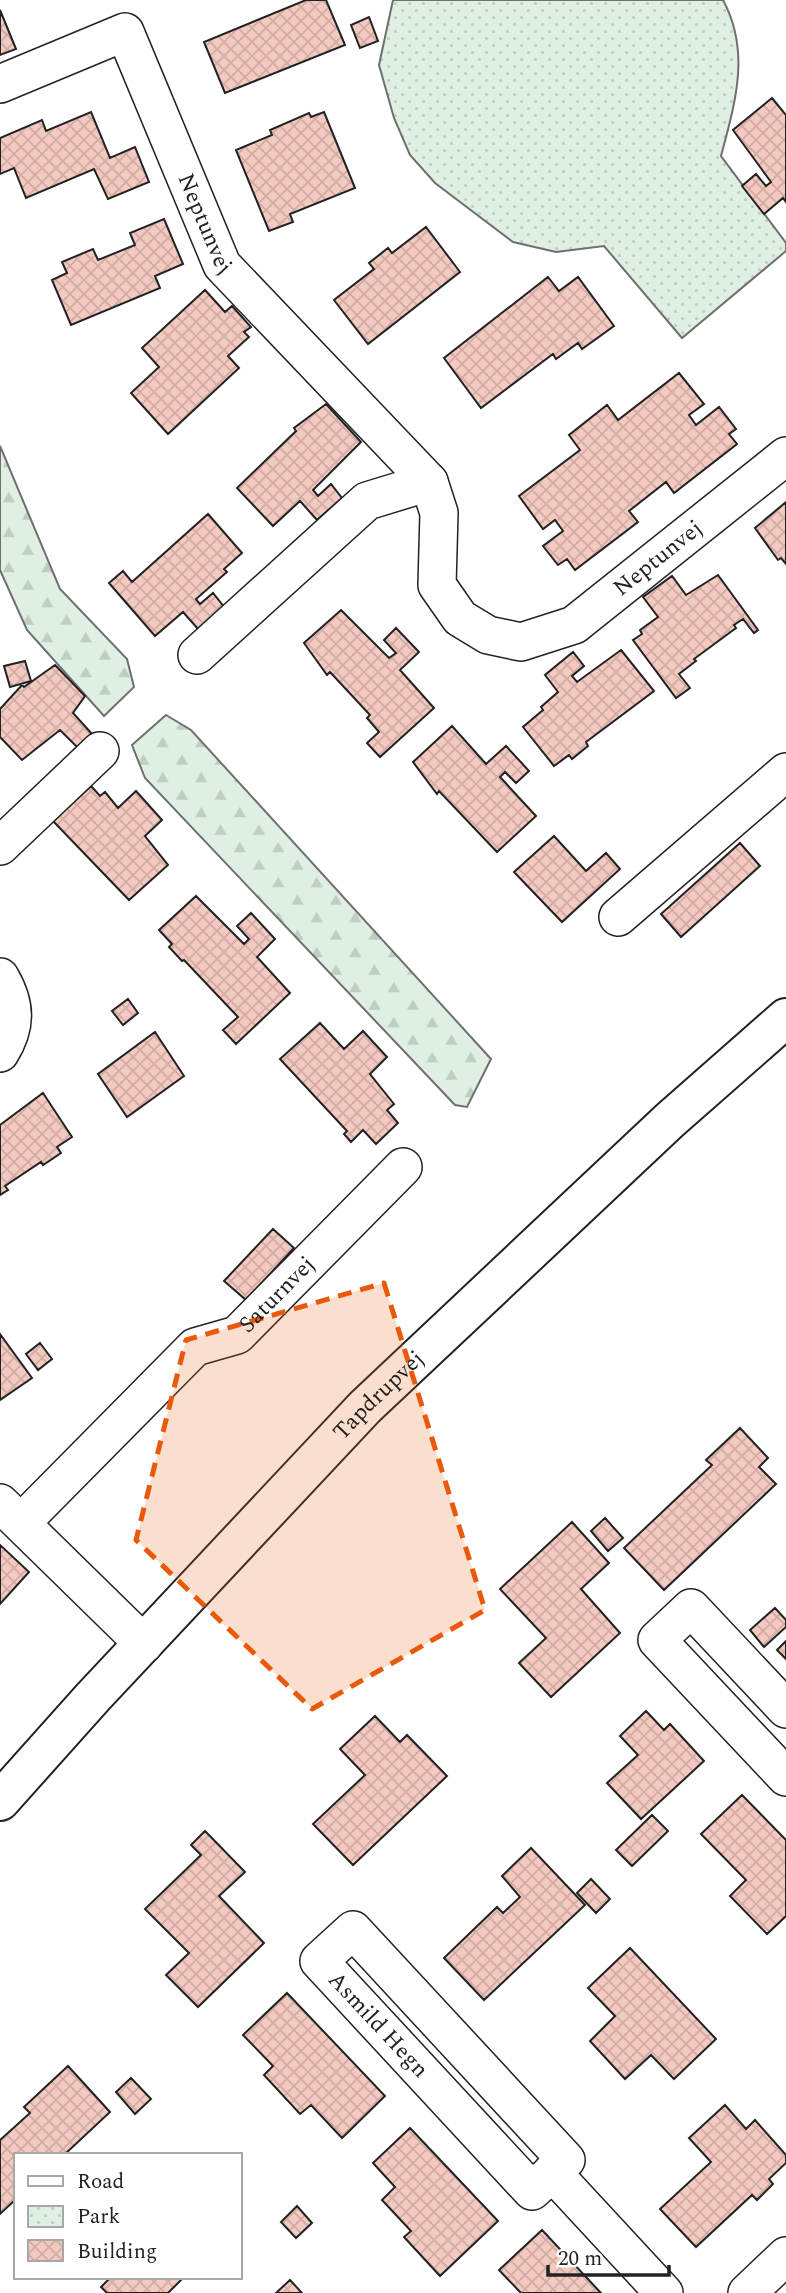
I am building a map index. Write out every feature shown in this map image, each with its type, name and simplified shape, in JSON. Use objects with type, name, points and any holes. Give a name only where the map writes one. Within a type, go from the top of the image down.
[{"type":"street","name":"Neptunvej","points":[[0,84],[125,32],[222,265],[429,482],[439,513],[438,585],[460,618],[488,635],[521,642],[574,625],[786,456]]},
{"type":"street","points":[[197,654],[367,502],[429,482]]},
{"type":"street","points":[[0,846],[100,751]]},
{"type":"street","points":[[618,917],[786,772]]},
{"type":"street","points":[[0,977],[11,996],[12,1034],[0,1053]]},
{"type":"street","name":"Tapdrupvej","points":[[0,1801],[365,1408],[670,1120],[786,1018]]},
{"type":"street","name":"Saturnvej","points":[[144,1644],[10,1513],[195,1347],[237,1335],[403,1167]]},
{"type":"street","points":[[786,1709],[691,1608],[657,1640],[786,1777]]},
{"type":"street","name":"Asmild Hegn","points":[[353,1930],[565,2160],[552,2172],[532,2192],[319,1961],[353,1930]]},
{"type":"street","points":[[552,2172],[664,2293]]},
{"type":"street","points":[[747,2293],[786,2256]]},
{"type":"highlighted area","points":[[384,1283],[485,1610],[312,1709],[136,1540],[186,1340]]},
{"type":"green space","points":[[393,0],[723,0],[732,19],[736,39],[738,78],[721,156],[786,243],[786,251],[682,338],[604,246],[556,252],[513,242],[435,183],[410,155],[394,118],[379,65]]},
{"type":"green space","points":[[0,446],[60,589],[127,659],[134,687],[104,716],[27,630],[0,570]]},
{"type":"green space","points":[[166,715],[191,730],[491,1059],[467,1107],[455,1105],[145,778],[132,745]]},
{"type":"building","points":[[306,0],[326,0],[345,45],[225,93],[204,42]]},
{"type":"building","points":[[0,10],[16,49],[0,55]]},
{"type":"building","points":[[369,17],[378,41],[360,48],[351,25]]},
{"type":"building","points":[[772,98],[786,115],[786,202],[783,198],[764,214],[742,186],[756,174],[766,186],[771,182],[733,130]]},
{"type":"building","points":[[91,112],[110,158],[135,147],[149,182],[108,199],[94,169],[26,198],[14,168],[0,174],[0,138],[42,120],[46,131]]},
{"type":"building","points":[[324,112],[355,188],[290,214],[293,222],[269,231],[236,150],[272,135],[270,130],[309,113],[311,117]]},
{"type":"building","points":[[164,219],[183,264],[155,276],[160,288],[71,325],[52,280],[67,273],[62,262],[93,249],[98,260],[135,245],[130,233]]},
{"type":"building","points":[[426,227],[460,272],[368,344],[334,300],[374,269],[369,263],[388,248],[392,253]]},
{"type":"building","points":[[548,277],[559,291],[578,277],[614,326],[582,349],[578,343],[556,359],[553,354],[481,408],[444,358]]},
{"type":"building","points":[[205,290],[225,312],[232,306],[251,327],[244,332],[249,337],[228,356],[239,368],[168,434],[131,393],[159,367],[142,348]]},
{"type":"building","points":[[679,373],[704,404],[689,415],[696,425],[719,407],[736,429],[729,434],[737,444],[674,493],[666,482],[629,511],[638,522],[575,570],[567,559],[558,565],[543,546],[563,531],[555,520],[543,529],[519,496],[580,450],[569,435],[607,405],[618,420]]},
{"type":"building","points":[[326,404],[361,442],[313,490],[318,496],[331,484],[342,498],[317,520],[300,501],[273,526],[237,488],[296,431],[294,428]]},
{"type":"building","points":[[786,502],[786,564],[781,558],[778,560],[755,528]]},
{"type":"building","points":[[208,514],[242,553],[224,569],[227,572],[196,599],[200,604],[213,593],[225,608],[199,630],[183,612],[155,636],[109,583],[123,571],[132,582]]},
{"type":"building","points":[[718,575],[758,630],[754,633],[743,619],[734,625],[736,628],[694,659],[696,661],[679,674],[690,688],[676,698],[633,640],[642,634],[640,630],[658,617],[643,597],[672,576],[686,595]]},
{"type":"building","points":[[341,610],[389,658],[396,653],[384,640],[396,628],[419,652],[400,670],[434,708],[380,757],[367,743],[379,732],[367,718],[370,715],[330,672],[327,675],[304,643]]},
{"type":"building","points":[[621,650],[654,691],[586,742],[588,746],[572,759],[569,755],[554,766],[523,727],[543,710],[541,707],[558,692],[545,675],[573,652],[584,666],[572,676],[577,682]]},
{"type":"building","points":[[25,661],[31,681],[10,687],[4,666]]},
{"type":"building","points":[[55,665],[85,696],[73,713],[92,734],[77,747],[60,730],[22,760],[0,737],[0,709],[22,685],[24,687]]},
{"type":"building","points":[[452,726],[486,764],[506,746],[529,771],[516,783],[505,772],[500,777],[536,816],[497,852],[439,791],[437,794],[413,762]]},
{"type":"building","points":[[91,786],[100,796],[105,792],[118,808],[136,791],[162,820],[145,836],[168,865],[129,900],[53,821]]},
{"type":"building","points":[[554,836],[586,871],[606,853],[620,869],[562,922],[514,872]]},
{"type":"building","points":[[740,843],[760,866],[681,937],[661,914]]},
{"type":"building","points":[[196,896],[244,944],[249,939],[237,926],[251,913],[275,939],[257,957],[290,993],[236,1044],[223,1030],[238,1017],[169,947],[172,944],[159,930]]},
{"type":"building","points":[[128,999],[138,1013],[123,1025],[112,1011]]},
{"type":"building","points":[[320,1023],[344,1049],[363,1031],[387,1057],[370,1074],[394,1104],[387,1110],[398,1123],[376,1144],[363,1130],[351,1142],[344,1134],[347,1131],[280,1059]]},
{"type":"building","points":[[155,1032],[184,1076],[127,1117],[98,1074]]},
{"type":"building","points":[[43,1093],[72,1137],[57,1147],[61,1153],[43,1165],[41,1162],[5,1186],[8,1190],[0,1195],[0,1125]]},
{"type":"building","points":[[273,1229],[294,1248],[246,1300],[224,1281]]},
{"type":"building","points":[[0,1334],[32,1378],[0,1400]]},
{"type":"building","points":[[40,1343],[52,1359],[38,1370],[26,1354]]},
{"type":"building","points":[[740,1428],[768,1458],[759,1467],[776,1484],[664,1590],[624,1548],[712,1465],[706,1460]]},
{"type":"building","points":[[605,1518],[623,1538],[608,1551],[591,1531]]},
{"type":"building","points":[[572,1522],[609,1563],[581,1589],[620,1633],[551,1697],[519,1663],[546,1638],[500,1589]]},
{"type":"building","points":[[0,1545],[29,1572],[0,1604]]},
{"type":"building","points":[[775,1608],[786,1620],[786,1627],[764,1647],[750,1630]]},
{"type":"building","points":[[786,1641],[786,1659],[777,1650]]},
{"type":"building","points":[[646,1711],[664,1730],[670,1724],[704,1761],[641,1819],[607,1783],[638,1755],[620,1736]]},
{"type":"building","points":[[375,1716],[400,1742],[407,1735],[447,1776],[353,1865],[313,1824],[365,1775],[340,1749]]},
{"type":"building","points":[[742,1795],[786,1840],[786,1916],[767,1934],[730,1896],[746,1880],[701,1834]]},
{"type":"building","points":[[652,1815],[668,1831],[632,1866],[616,1850]]},
{"type":"building","points":[[205,1831],[245,1872],[219,1896],[264,1943],[198,2007],[166,1975],[189,1953],[145,1909],[201,1855],[191,1845]]},
{"type":"building","points":[[531,1848],[585,1905],[484,2000],[444,1958],[497,1907],[503,1913],[520,1897],[502,1876]]},
{"type":"building","points":[[591,1879],[610,1899],[596,1913],[577,1893]]},
{"type":"building","points":[[630,1948],[716,2039],[674,2079],[651,2055],[625,2079],[590,2041],[615,2016],[588,1988]]},
{"type":"building","points":[[287,1993],[385,2096],[342,2138],[311,2105],[300,2114],[264,2075],[273,2066],[243,2035]]},
{"type":"building","points":[[68,2066],[110,2112],[66,2153],[14,2153],[14,2201],[0,2214],[0,2140],[30,2113],[24,2107]]},
{"type":"building","points":[[131,2078],[151,2099],[135,2114],[116,2092]]},
{"type":"building","points":[[725,2105],[746,2129],[755,2120],[786,2155],[786,2163],[769,2179],[773,2184],[757,2200],[752,2195],[696,2247],[660,2209],[711,2162],[689,2138]]},
{"type":"building","points":[[410,2128],[498,2221],[440,2276],[404,2237],[411,2231],[382,2200],[395,2187],[373,2163]]},
{"type":"building","points":[[297,2206],[312,2223],[296,2238],[281,2222]]},
{"type":"building","points":[[542,2230],[601,2293],[521,2293],[499,2270]]},
{"type":"building","points":[[109,2279],[182,2279],[168,2293],[107,2293],[101,2287]]},
{"type":"building","points":[[290,2280],[302,2293],[276,2293]]}]
